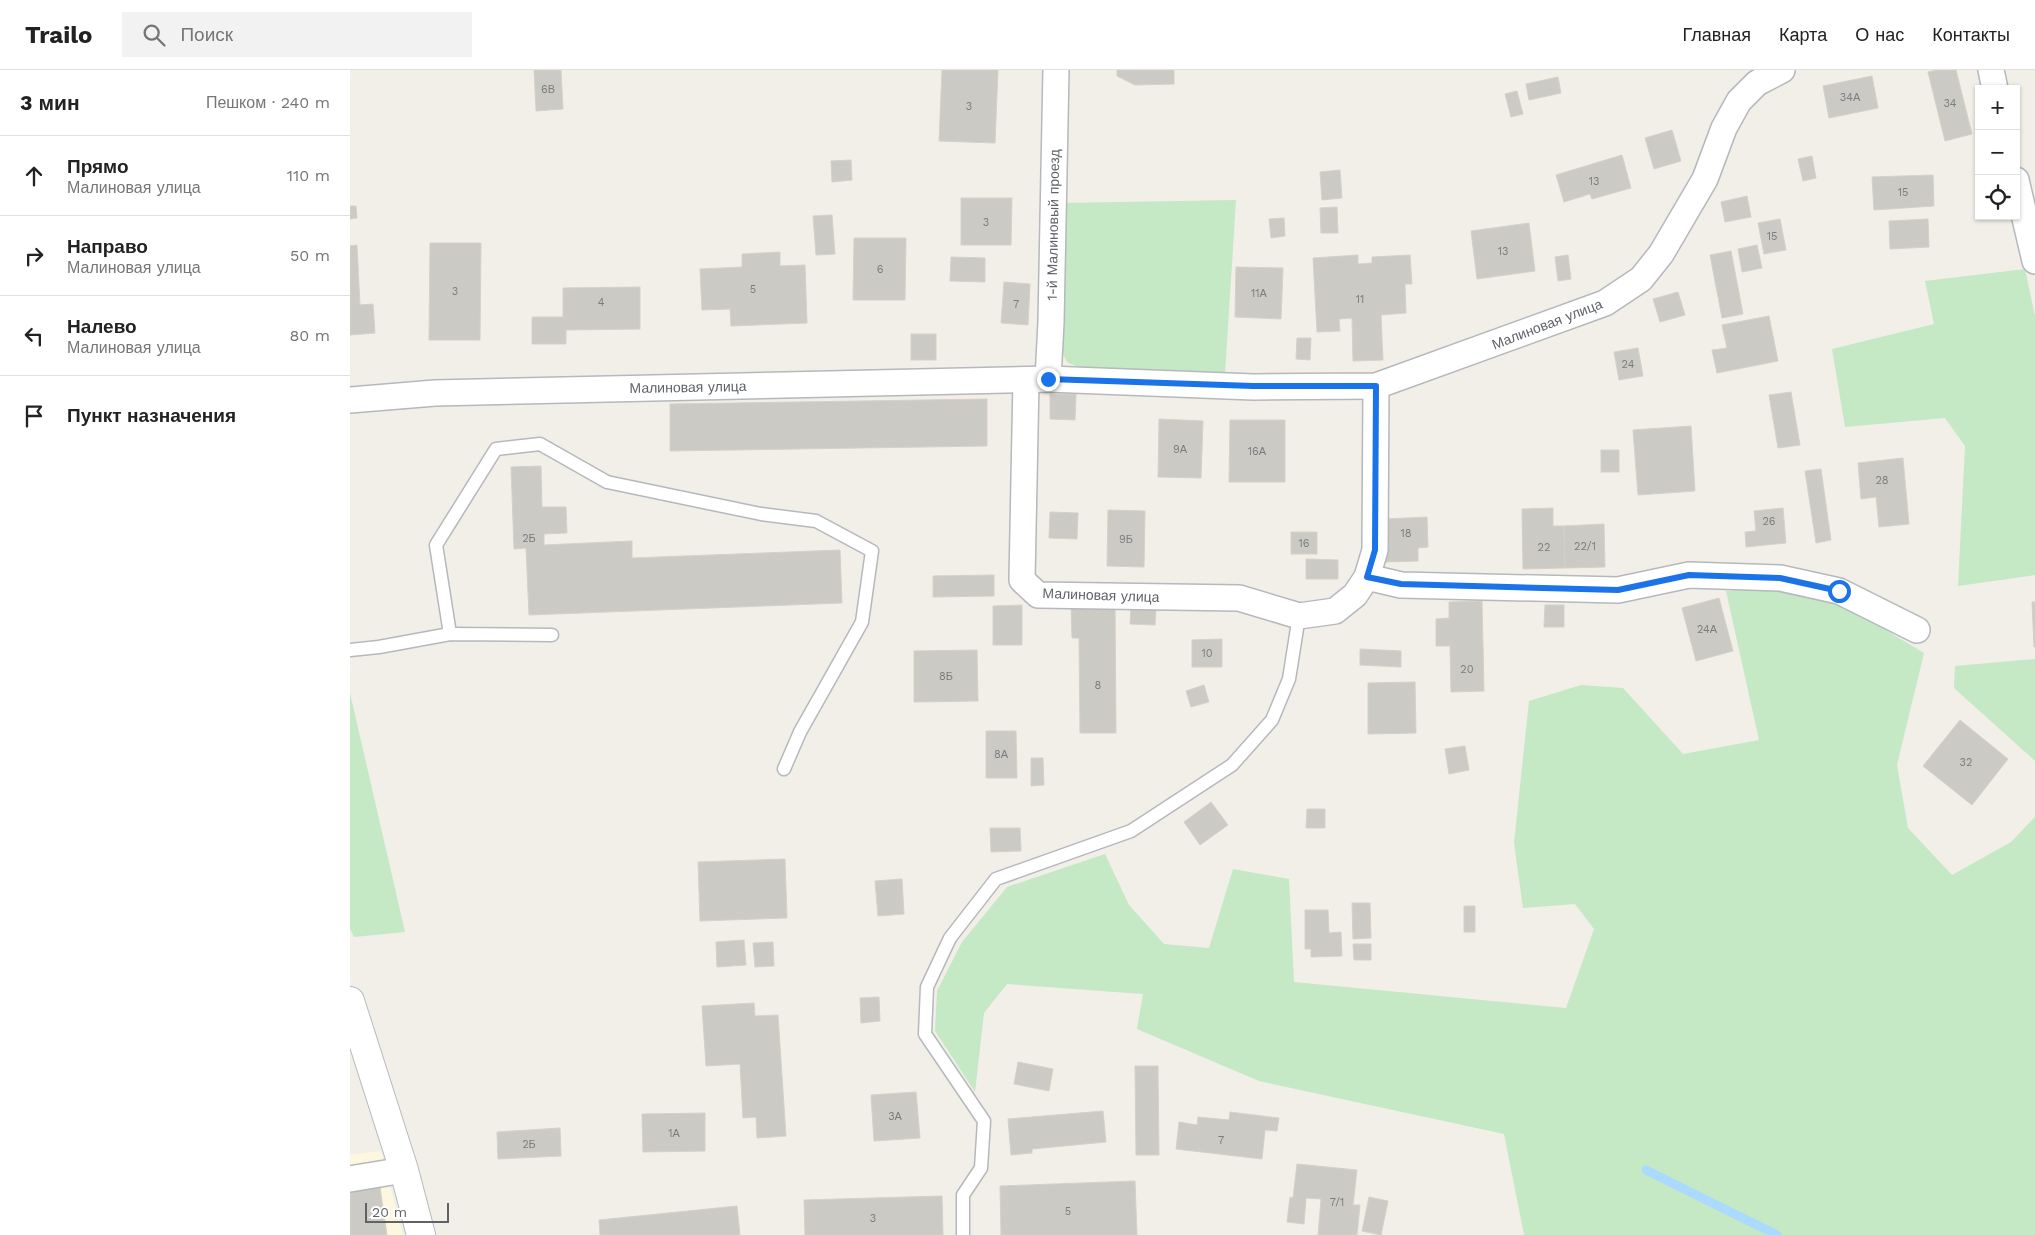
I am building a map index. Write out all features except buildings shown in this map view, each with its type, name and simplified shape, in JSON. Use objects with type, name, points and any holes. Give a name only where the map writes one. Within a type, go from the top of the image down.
[{"type":"street","name":"1-й Малиновый проезд","points":[[1037,379],[1051,322],[1056,70]]},
{"type":"street","name":"Малиновая улица","points":[[350,400],[435,393],[1037,379],[1253,386],[1376,386],[1605,303],[1641,278],[1660,254],[1705,180],[1724,128],[1739,101],[1757,83],[1782,70]]},
{"type":"street","points":[[1991,70],[1994,85]]},
{"type":"street","points":[[2020,197],[2035,261]]},
{"type":"street","name":"Малиновая улица","points":[[1037,379],[1022,580],[1038,596],[1239,598],[1299,616],[1335,611],[1356,595],[1367,577],[1375,550],[1376,386]]},
{"type":"street","points":[[1367,577],[1401,584],[1618,590],[1689,575],[1780,578],[1839,591],[1917,630]]},
{"type":"street","points":[[350,1001],[404,1170],[421,1235]]},
{"type":"street","points":[[350,1179],[404,1170]]},
{"type":"lane","points":[[450,634],[436,544],[496,449],[540,444],[607,482],[761,514],[816,521],[872,551],[862,622],[800,732],[784,769]]},
{"type":"lane","points":[[963,1235],[963,1195],[981,1168],[984,1122],[925,1034],[927,987],[950,938],[996,879],[1131,831],[1232,766],[1272,720],[1289,679],[1299,616]]},
{"type":"lane","points":[[350,650],[379,647],[450,634],[552,635]]},
{"type":"shaded area","points":[[381,1151],[403,1235],[350,1235],[350,1155]]},
{"type":"green space","points":[[1236,200],[1225,375],[1082,369],[1067,362],[1060,348],[1061,203]]},
{"type":"green space","points":[[2025,269],[2035,316],[2035,575],[1958,586],[1965,446],[1945,418],[1845,427],[1832,349],[1934,324],[1925,281]]},
{"type":"green space","points":[[1773,589],[1839,602],[1924,653],[1897,765],[1908,828],[1952,875],[2011,842],[2035,817],[2035,1235],[1524,1235],[1504,1134],[1259,1081],[1137,1029],[1143,994],[1007,984],[984,1013],[975,1092],[935,1031],[937,991],[962,942],[1007,887],[1105,854],[1129,905],[1164,944],[1209,948],[1233,869],[1289,879],[1294,982],[1566,1008],[1594,929],[1575,904],[1523,908],[1514,843],[1529,701],[1581,685],[1623,688],[1683,754],[1759,740],[1726,591]]},
{"type":"green space","points":[[2035,659],[2035,761],[1954,688],[1955,666]]},
{"type":"green space","points":[[350,693],[405,932],[354,937],[350,929]]},
{"type":"waterway","points":[[1646,1170],[1777,1235]]},
{"type":"route","points":[[1048,379],[1253,386],[1376,386],[1375,550],[1367,577],[1401,584],[1618,590],[1689,575],[1780,578],[1839,591]]}]
